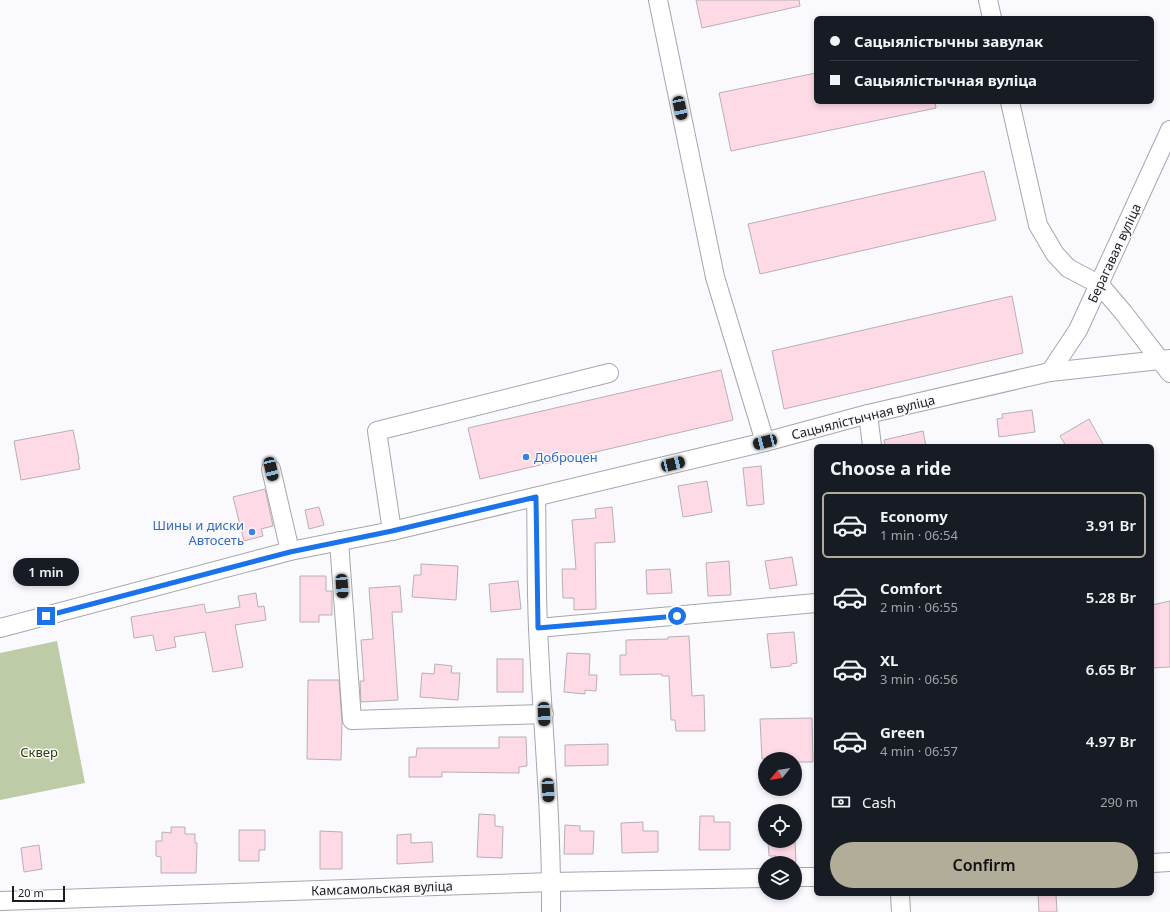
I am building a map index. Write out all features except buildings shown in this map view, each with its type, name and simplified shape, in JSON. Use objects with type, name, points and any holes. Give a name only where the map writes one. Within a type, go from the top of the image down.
[{"type":"street","points":[[658,0],[715,277],[765,442]]},
{"type":"street","points":[[988,0],[992,16]]},
{"type":"street","points":[[1010,104],[1038,226],[1055,254],[1068,268],[1100,285],[1167,364]]},
{"type":"street","name":"Берагавая вуліца","points":[[1050,372],[1078,330],[1170,130]]},
{"type":"street","name":"Сацыялістычная вуліца","points":[[0,628],[290,552],[392,531],[536,497],[765,442],[868,414],[1050,372],[1167,364]]},
{"type":"street","points":[[392,531],[377,432],[609,373]]},
{"type":"street","points":[[868,414],[872,444]]},
{"type":"street","points":[[271,469],[290,552]]},
{"type":"street","points":[[536,497],[538,628],[544,714],[552,882],[551,912]]},
{"type":"street","points":[[340,541],[352,720],[544,714]]},
{"type":"street","points":[[538,628],[814,604]]},
{"type":"street","points":[[1154,863],[1170,862]]},
{"type":"street","points":[[802,878],[814,877]]},
{"type":"street","name":"Камсамольская вуліца","points":[[0,901],[552,882],[758,878]]},
{"type":"street","points":[[900,896],[901,912]]},
{"type":"green space","name":"Сквер","points":[[57,641],[85,783],[0,800],[0,653]]},
{"type":"place","name":"Доброцен","points":[[526,457]]},
{"type":"place","name":"Шины и диски Автосеть","points":[[252,532]]},
{"type":"route","points":[[46,616],[290,552],[392,531],[536,497],[538,628],[677,616]]}]
